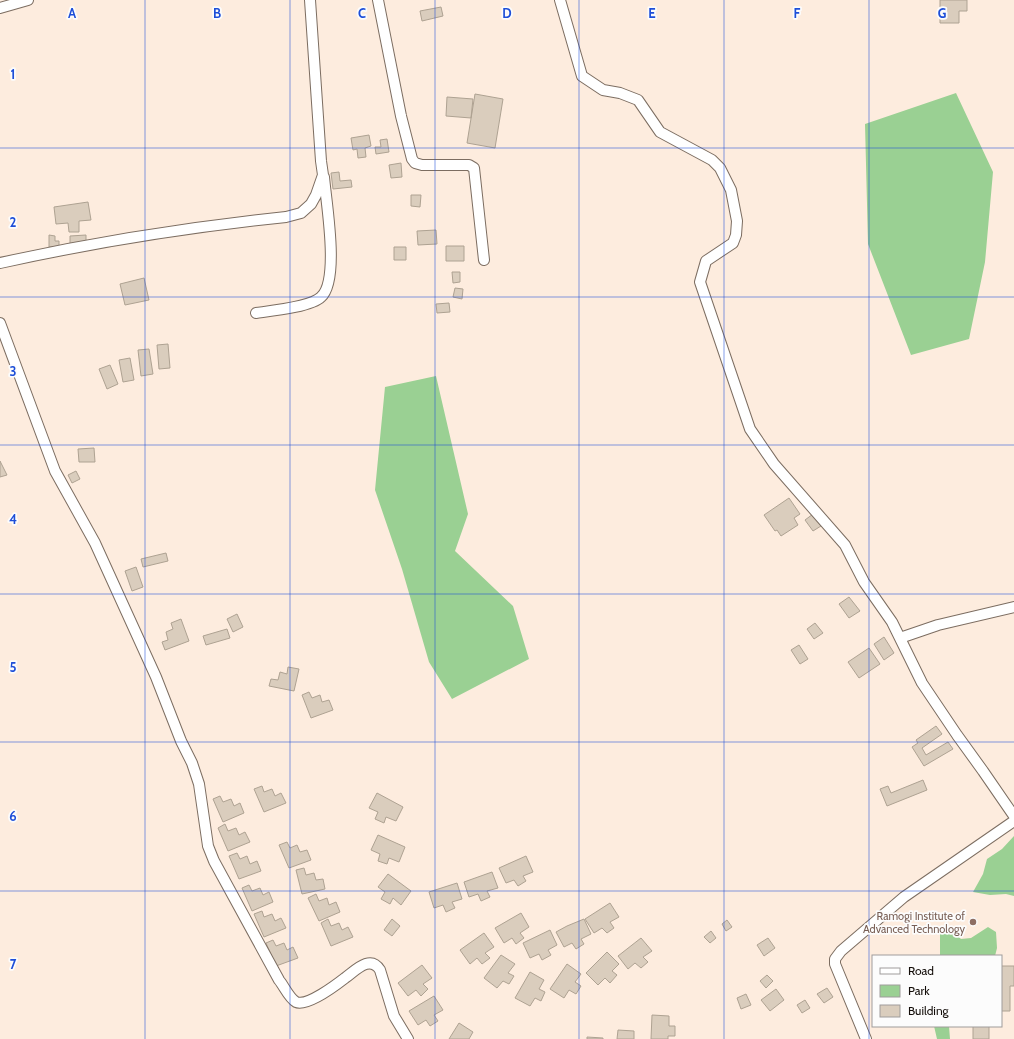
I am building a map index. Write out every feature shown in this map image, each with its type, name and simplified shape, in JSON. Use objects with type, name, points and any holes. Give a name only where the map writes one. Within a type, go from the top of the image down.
[{"type":"street","points":[[0,8],[28,0]]},
{"type":"street","points":[[256,313],[310,302],[322,297],[330,271],[332,257],[321,161],[310,0]]},
{"type":"street","points":[[378,0],[401,116],[412,159],[415,163],[422,165],[469,165],[474,168],[484,260]]},
{"type":"street","points":[[560,0],[582,76],[603,90],[620,93],[638,100],[660,132],[712,160],[720,168],[731,190],[737,222],[736,235],[733,243],[706,261],[700,282],[750,429],[774,464],[845,545],[864,582],[892,622],[922,683],[1014,816]]},
{"type":"street","points":[[0,263],[64,249],[154,234],[301,213],[311,204],[323,175]]},
{"type":"street","points":[[0,323],[55,471],[95,543],[156,678],[181,741],[192,763],[199,784],[208,846],[214,862],[279,980],[292,998],[296,1001],[303,1002],[310,1000],[326,991],[360,966],[374,964],[378,966],[380,970],[394,1016],[408,1039]]},
{"type":"street","points":[[900,638],[938,625],[1014,608]]},
{"type":"street","points":[[866,1039],[835,964],[835,959],[841,951],[904,897],[1014,821]]},
{"type":"green space","points":[[956,93],[993,172],[985,262],[969,339],[911,355],[868,244],[865,124]]},
{"type":"green space","points":[[436,376],[468,514],[455,551],[513,606],[529,659],[452,699],[429,662],[402,569],[375,490],[385,387]]},
{"type":"green space","points":[[1014,836],[1014,896],[1006,894],[990,895],[973,892],[983,874],[987,859],[1002,849]]},
{"type":"green space","points":[[940,927],[953,932],[961,939],[971,938],[988,927],[996,932],[997,948],[995,955],[940,955]]},
{"type":"green space","points":[[934,1027],[949,1027],[950,1039],[937,1039]]},
{"type":"building","points":[[940,0],[967,0],[967,11],[959,11],[959,23],[940,23]]},
{"type":"building","points":[[441,7],[443,16],[422,21],[420,11]]},
{"type":"building","points":[[475,94],[503,99],[495,148],[467,143]]},
{"type":"building","points":[[447,97],[473,99],[471,118],[446,116]]},
{"type":"building","points":[[369,135],[371,146],[365,148],[366,157],[358,158],[357,149],[353,150],[351,138]]},
{"type":"building","points":[[387,139],[389,152],[376,154],[375,147],[381,147],[380,140]]},
{"type":"building","points":[[401,163],[402,177],[391,178],[389,165]]},
{"type":"building","points":[[339,172],[340,181],[351,180],[352,187],[333,189],[331,173]]},
{"type":"building","points":[[411,195],[421,195],[420,207],[411,206]]},
{"type":"building","points":[[88,202],[91,220],[79,221],[79,232],[69,232],[68,223],[56,224],[54,207]]},
{"type":"building","points":[[436,230],[437,244],[418,245],[417,231]]},
{"type":"building","points":[[49,235],[55,236],[55,241],[59,241],[59,247],[49,247]]},
{"type":"building","points":[[86,235],[86,243],[70,244],[70,236]]},
{"type":"building","points":[[446,246],[464,246],[464,261],[446,261]]},
{"type":"building","points":[[394,247],[406,247],[406,260],[394,260]]},
{"type":"building","points":[[452,272],[460,272],[460,282],[453,283]]},
{"type":"building","points":[[144,278],[149,300],[125,305],[120,284]]},
{"type":"building","points":[[455,288],[463,289],[462,299],[453,297]]},
{"type":"building","points":[[449,303],[450,312],[437,313],[436,304]]},
{"type":"building","points":[[168,344],[170,368],[159,369],[157,345]]},
{"type":"building","points":[[149,349],[153,374],[141,376],[138,350]]},
{"type":"building","points":[[130,358],[134,380],[123,382],[119,360]]},
{"type":"building","points":[[110,365],[118,384],[107,389],[99,369]]},
{"type":"building","points":[[94,448],[95,462],[79,462],[78,449]]},
{"type":"building","points":[[0,461],[7,475],[0,477]]},
{"type":"building","points":[[76,471],[80,479],[72,483],[68,475]]},
{"type":"building","points":[[789,498],[800,514],[794,518],[798,525],[781,536],[777,530],[775,531],[764,515]]},
{"type":"building","points":[[813,514],[821,526],[813,531],[805,520]]},
{"type":"building","points":[[166,553],[168,561],[143,567],[141,559]]},
{"type":"building","points":[[136,567],[143,587],[132,591],[125,571]]},
{"type":"building","points":[[849,597],[860,611],[849,618],[839,604]]},
{"type":"building","points":[[237,614],[243,627],[233,632],[227,619]]},
{"type":"building","points":[[181,619],[189,641],[165,650],[162,642],[168,640],[166,632],[173,629],[171,623]]},
{"type":"building","points":[[815,623],[823,633],[814,639],[807,629]]},
{"type":"building","points":[[227,629],[230,638],[206,645],[203,636]]},
{"type":"building","points":[[884,637],[894,653],[884,660],[874,644]]},
{"type":"building","points":[[799,645],[808,659],[800,664],[791,650]]},
{"type":"building","points":[[869,648],[880,664],[859,678],[848,662]]},
{"type":"building","points":[[288,667],[299,669],[294,691],[269,686],[271,679],[278,680],[280,672],[287,674]]},
{"type":"building","points":[[309,692],[312,698],[320,695],[322,702],[329,700],[333,710],[311,718],[302,695]]},
{"type":"building","points":[[936,726],[942,734],[922,748],[926,755],[948,742],[953,749],[924,766],[912,747],[918,743],[916,740]]},
{"type":"building","points":[[923,780],[927,790],[887,806],[880,789],[888,786],[891,793]]},
{"type":"building","points":[[262,786],[264,792],[272,789],[275,796],[281,793],[286,803],[264,812],[254,789]]},
{"type":"building","points":[[377,793],[403,807],[396,821],[386,817],[384,823],[375,819],[378,812],[369,808]]},
{"type":"building","points":[[220,796],[223,802],[231,799],[234,806],[240,803],[244,813],[223,822],[213,799]]},
{"type":"building","points":[[225,824],[228,831],[236,828],[239,835],[245,832],[250,842],[228,851],[218,828]]},
{"type":"building","points":[[378,835],[405,847],[399,862],[389,858],[387,864],[378,861],[380,854],[371,850]]},
{"type":"building","points":[[287,842],[290,848],[297,845],[300,852],[307,850],[311,860],[289,868],[279,845]]},
{"type":"building","points":[[237,853],[240,859],[247,856],[250,864],[257,861],[261,871],[239,879],[229,856]]},
{"type":"building","points":[[526,856],[533,872],[523,876],[526,881],[518,886],[514,880],[506,883],[499,868]]},
{"type":"building","points":[[304,868],[306,875],[314,873],[316,880],[323,879],[325,889],[302,894],[296,870]]},
{"type":"building","points":[[492,872],[498,888],[487,891],[490,897],[481,901],[478,894],[469,897],[464,882]]},
{"type":"building","points":[[388,874],[411,891],[401,905],[393,898],[390,904],[381,899],[385,892],[378,887]]},
{"type":"building","points":[[457,883],[462,899],[452,902],[455,908],[446,912],[443,905],[434,908],[429,892]]},
{"type":"building","points":[[249,885],[252,891],[260,888],[263,895],[269,892],[273,902],[252,911],[242,888]]},
{"type":"building","points":[[316,894],[319,901],[327,898],[329,905],[336,902],[340,912],[319,921],[308,898]]},
{"type":"building","points":[[610,903],[619,917],[610,922],[614,928],[607,933],[602,928],[594,933],[585,919]]},
{"type":"building","points":[[262,911],[264,917],[272,914],[275,921],[281,918],[286,928],[264,937],[254,914]]},
{"type":"building","points":[[521,913],[529,927],[520,933],[524,938],[516,944],[512,938],[504,943],[495,928]]},
{"type":"building","points":[[328,919],[331,926],[339,923],[342,930],[348,927],[353,937],[331,946],[321,923]]},
{"type":"building","points":[[392,919],[400,926],[392,936],[384,930]]},
{"type":"building","points":[[584,919],[591,934],[581,939],[584,944],[576,949],[572,943],[564,947],[556,932]]},
{"type":"building","points":[[727,920],[732,927],[726,931],[722,924]]},
{"type":"building","points":[[550,930],[557,945],[548,950],[551,955],[542,960],[539,954],[530,958],[523,943]]},
{"type":"building","points":[[711,931],[716,938],[710,943],[704,937]]},
{"type":"building","points":[[484,933],[494,947],[485,953],[490,958],[482,964],[477,958],[470,964],[460,950]]},
{"type":"building","points":[[641,938],[652,951],[643,957],[648,962],[641,968],[635,963],[628,969],[618,956]]},
{"type":"building","points":[[768,938],[775,948],[764,956],[757,945]]},
{"type":"building","points":[[273,940],[276,946],[284,943],[287,950],[293,947],[298,958],[276,966],[266,943]]},
{"type":"building","points":[[607,952],[619,964],[612,971],[617,975],[610,983],[605,978],[598,985],[586,973]]},
{"type":"building","points":[[501,955],[515,964],[508,973],[514,976],[509,984],[503,981],[497,988],[484,978]]},
{"type":"building","points":[[567,964],[581,974],[575,982],[581,986],[576,994],[569,990],[564,998],[550,989]]},
{"type":"building","points":[[422,965],[432,978],[423,984],[428,989],[421,996],[416,990],[408,996],[398,983]]},
{"type":"building","points":[[1002,966],[1014,966],[1014,986],[1010,986],[1010,1011],[1002,1011]]},
{"type":"building","points":[[530,972],[544,980],[539,989],[545,992],[541,1001],[535,998],[530,1006],[515,998]]},
{"type":"building","points":[[767,975],[773,981],[766,988],[760,981]]},
{"type":"building","points":[[827,988],[833,997],[824,1003],[817,994]]},
{"type":"building","points":[[776,989],[784,1000],[770,1011],[761,1000]]},
{"type":"building","points":[[746,994],[751,1005],[741,1009],[737,998]]},
{"type":"building","points":[[434,996],[443,1010],[434,1015],[438,1021],[430,1026],[426,1020],[418,1025],[409,1011]]},
{"type":"building","points":[[805,1000],[810,1008],[802,1013],[797,1005]]},
{"type":"building","points":[[652,1015],[669,1016],[669,1026],[675,1026],[675,1036],[668,1036],[668,1039],[651,1039]]},
{"type":"building","points":[[459,1023],[473,1032],[469,1039],[449,1039]]},
{"type":"building","points":[[973,1027],[989,1027],[989,1039],[973,1039]]},
{"type":"building","points":[[618,1030],[634,1031],[634,1039],[617,1039]]},
{"type":"building","points":[[587,1037],[603,1038],[603,1039],[587,1039]]},
{"type":"place","name":"Ramogi Institute of Advanced Technology","points":[[973,922]]}]
